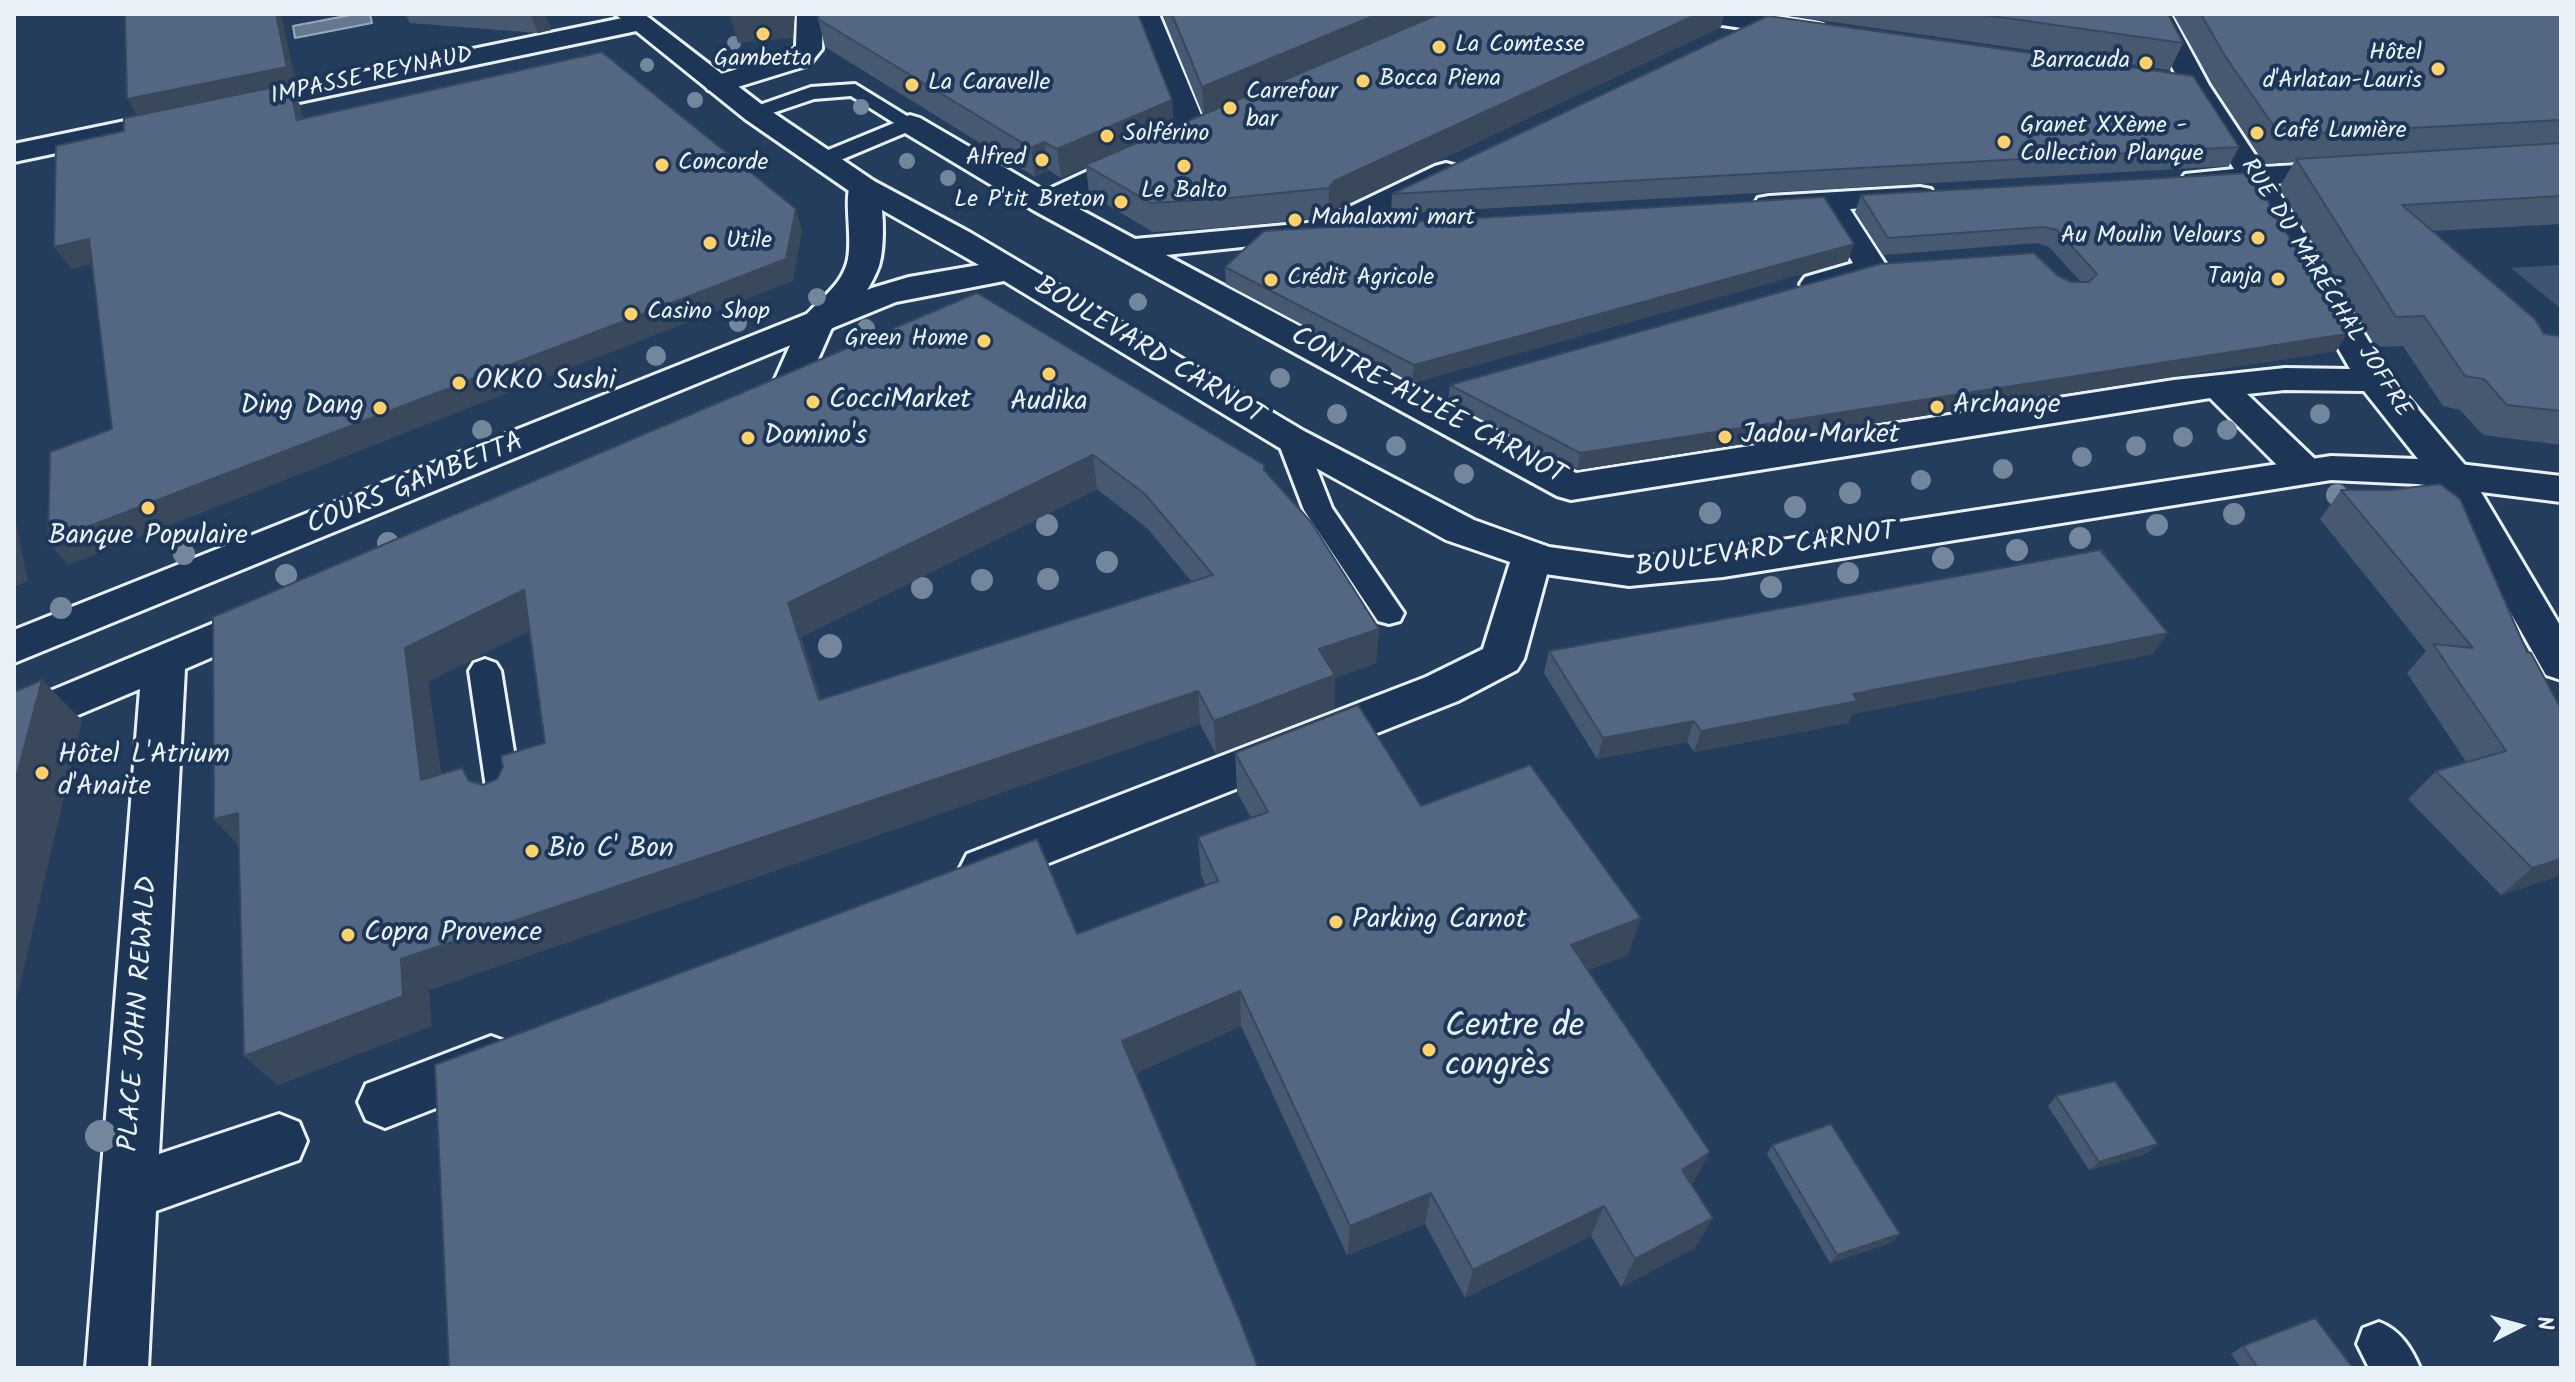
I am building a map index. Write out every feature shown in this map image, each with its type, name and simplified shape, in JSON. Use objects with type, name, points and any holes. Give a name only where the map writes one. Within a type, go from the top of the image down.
[{"type":"street","points":[[718,84],[799,59],[809,49],[810,14]]},
{"type":"street","points":[[1146,14],[1177,141]]},
{"type":"street","points":[[1702,14],[1835,34]]},
{"type":"street","name":"RUE DU MARÉCHAL JOFFRE","points":[[2158,14],[2195,85],[2254,177],[2374,380],[2451,474],[2561,664]]},
{"type":"street","name":"BOULEVARD CARNOT","points":[[632,18],[755,113],[863,187],[1010,270],[1291,439],[1460,530],[1532,556],[1629,572],[1723,563],[2305,471],[2376,467],[2561,489]]},
{"type":"street","name":"IMPASSE REYNAUD","points":[[14,153],[632,18]]},
{"type":"street","points":[[1714,43],[1758,23]]},
{"type":"street","points":[[2157,79],[2195,85]]},
{"type":"street","points":[[1044,203],[1086,180],[1223,121]]},
{"type":"street","name":"CONTRE-ALLÉE CARNOT","points":[[910,124],[1044,203],[1571,487],[2174,391],[2219,387]]},
{"type":"street","points":[[1326,230],[1470,161]]},
{"type":"street","points":[[2162,182],[2377,170]]},
{"type":"street","name":"COURS GAMBETTA","points":[[729,419],[786,395],[817,323],[842,302],[855,284],[868,255],[869,235],[863,187]]},
{"type":"street","points":[[1735,207],[1956,194]]},
{"type":"street","points":[[1783,293],[1887,267],[1829,201]]},
{"type":"street","points":[[1130,249],[1326,230],[1405,226]]},
{"type":"street","name":"COURS GAMBETTA","points":[[14,647],[909,287],[1010,270]]},
{"type":"street","points":[[2219,387],[2285,379],[2374,380]]},
{"type":"street","points":[[1410,398],[1455,385]]},
{"type":"street","points":[[2219,387],[2305,471]]},
{"type":"street","points":[[951,881],[1442,689],[1502,659],[1532,556]]},
{"type":"street","points":[[14,725],[305,600]]},
{"type":"street","name":"PLACE JOHN REWALD","points":[[117,1368],[164,660]]},
{"type":"street","points":[[385,1102],[534,1044]]},
{"type":"street","points":[[128,1193],[279,1141]]},
{"type":"lane","points":[[755,113],[811,93],[846,89],[855,90],[910,124]]},
{"type":"lane","points":[[824,160],[910,124]]},
{"type":"lane","points":[[1291,439],[1318,510],[1389,613]]},
{"type":"lane","points":[[485,671],[505,801]]},
{"type":"shaded area","points":[[370,14],[372,23],[295,38],[293,26]]},
{"type":"shaded area","points":[[2561,265],[2561,309],[2511,268]]},
{"type":"building","points":[[125,14],[276,14],[287,67],[127,99]]},
{"type":"building","points":[[819,14],[1138,14],[1172,100],[1057,149],[1044,142],[1031,148],[818,19]]},
{"type":"building","points":[[1172,14],[1378,14],[1202,87]]},
{"type":"building","points":[[1439,14],[1698,14],[1334,181],[1329,188],[1151,203],[1085,165]]},
{"type":"building","points":[[1977,14],[2168,14],[2183,43]]},
{"type":"building","points":[[2201,14],[2561,14],[2561,120],[2280,135],[2225,56]]},
{"type":"building","points":[[1768,16],[2193,76],[2239,147],[1392,194]]},
{"type":"building","points":[[602,52],[796,209],[786,259],[48,542],[50,452],[112,429],[89,239],[54,247],[56,146],[124,131],[124,118],[289,84],[297,120]]},
{"type":"building","points":[[2561,143],[2561,196],[2402,205],[2535,319],[2544,334],[2561,336],[2561,411],[2507,405],[2484,379],[2465,376],[2424,316],[2396,317],[2296,159]]},
{"type":"building","points":[[2251,173],[2347,334],[1580,453],[1450,385],[1880,264],[2034,253],[2057,275],[2071,282],[2089,282],[2097,274],[2057,230],[2044,227],[1888,238],[1861,195]]},
{"type":"building","points":[[1824,197],[1854,244],[1414,365],[1225,267],[1264,231]]},
{"type":"building","points":[[977,293],[1264,465],[1264,470],[1311,522],[1379,629],[1319,649],[1335,675],[1214,721],[1198,691],[401,959],[403,996],[244,1056],[238,813],[214,819],[213,617]],"holes":[[[1093,455],[1145,494],[1213,575],[819,700],[788,603]],[[524,590],[545,743],[501,756],[503,767],[497,779],[483,785],[469,781],[462,768],[421,780],[405,648]]]},
{"type":"building","points":[[2440,484],[2460,499],[2527,652],[2531,653],[2561,709],[2561,859],[2532,868],[2436,771],[2506,751],[2433,644],[2473,648],[2341,490],[2391,490]]},
{"type":"building","points":[[2100,550],[2168,633],[1853,694],[1858,701],[1701,731],[1694,721],[1603,738],[1549,651]]},
{"type":"building","points":[[42,680],[14,786],[14,692]]},
{"type":"building","points":[[1358,705],[1421,806],[1530,765],[1641,918],[1571,945],[1710,1152],[1682,1170],[1713,1218],[1635,1259],[1604,1206],[1473,1270],[1431,1193],[1350,1226],[1240,991],[1122,1041],[1258,1368],[449,1368],[435,1065],[1037,839],[1077,934],[1218,881],[1198,837],[1268,812],[1235,753]]},
{"type":"building","points":[[2115,1081],[2158,1144],[2099,1162],[2056,1096]]},
{"type":"building","points":[[1831,1124],[1900,1234],[1837,1255],[1772,1145]]},
{"type":"building","points":[[2315,1318],[2353,1368],[2258,1368],[2243,1346]]},
{"type":"place","name":"Gambetta","points":[[763,34]]},
{"type":"place","name":"La Comtesse","points":[[1439,47]]},
{"type":"place","name":"Barracuda","points":[[2146,63]]},
{"type":"place","name":"Hôtel d'Arlatan-Lauris","points":[[2438,69]]},
{"type":"place","name":"Bocca Piena","points":[[1363,81]]},
{"type":"place","name":"La Caravelle","points":[[912,85]]},
{"type":"place","name":"Carrefour bar","points":[[1230,108]]},
{"type":"place","name":"Café Lumière","points":[[2257,133]]},
{"type":"place","name":"Solférino","points":[[1107,136]]},
{"type":"place","name":"Granet XXème - Collection Planque","points":[[2004,142]]},
{"type":"place","name":"Alfred","points":[[1042,160]]},
{"type":"place","name":"Concorde","points":[[662,165]]},
{"type":"place","name":"Le Balto","points":[[1184,166]]},
{"type":"place","name":"Le P'tit Breton","points":[[1121,202]]},
{"type":"place","name":"Mahalaxmi mart","points":[[1295,220]]},
{"type":"place","name":"Au Moulin Velours","points":[[2258,238]]},
{"type":"place","name":"Utile","points":[[710,243]]},
{"type":"place","name":"Tanja","points":[[2278,279]]},
{"type":"place","name":"Crédit Agricole","points":[[1271,280]]},
{"type":"place","name":"Casino Shop","points":[[631,314]]},
{"type":"place","name":"Green Home","points":[[984,341]]},
{"type":"place","name":"Audika","points":[[1049,374]]},
{"type":"place","name":"OKKO Sushi","points":[[459,383]]},
{"type":"place","name":"CocciMarket","points":[[813,402]]},
{"type":"place","name":"Archange","points":[[1937,407]]},
{"type":"place","name":"Ding Dang","points":[[380,408]]},
{"type":"place","name":"Jadou Market","points":[[1725,437]]},
{"type":"place","name":"Domino's","points":[[748,438]]},
{"type":"place","name":"Banque Populaire","points":[[148,508]]},
{"type":"place","name":"Hôtel L'Atrium d'Anaite","points":[[42,773]]},
{"type":"place","name":"Bio C' Bon","points":[[532,851]]},
{"type":"place","name":"Parking Carnot","points":[[1336,922]]},
{"type":"place","name":"Copra Provence","points":[[348,935]]},
{"type":"place","name":"Centre de congrès","points":[[1429,1050]]}]
